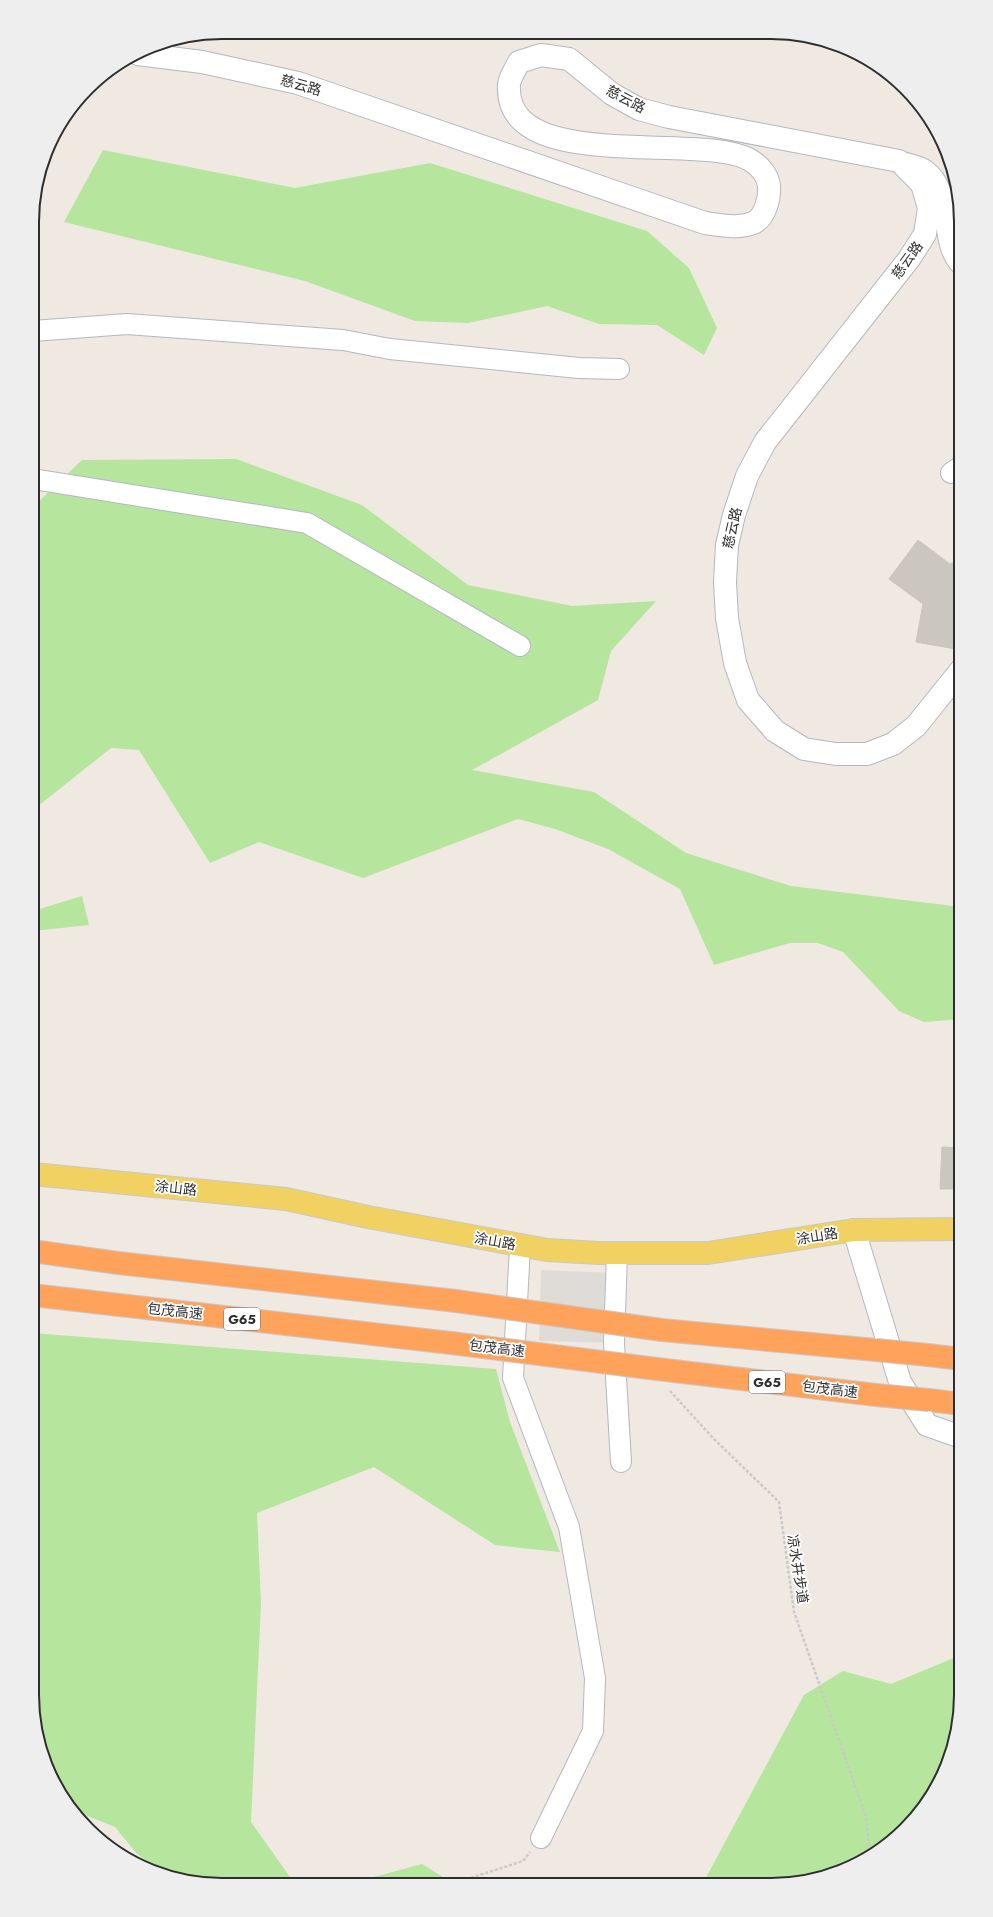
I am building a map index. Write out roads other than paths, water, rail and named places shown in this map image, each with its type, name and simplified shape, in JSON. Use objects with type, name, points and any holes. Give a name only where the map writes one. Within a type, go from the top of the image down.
[{"type":"highway","points":[[39,1252],[118,1264],[456,1301],[662,1330],[954,1358]]},
{"type":"highway","name":"包茂高速","points":[[39,1296],[451,1342],[657,1369],[954,1403]]},
{"type":"main road","name":"涂山路","points":[[39,1175],[286,1199],[368,1218],[547,1250],[617,1253],[708,1253],[854,1230],[954,1229]]},
{"type":"street","name":"慈云路","points":[[147,55],[202,62],[298,83],[705,223],[731,226],[753,223],[758,219],[766,206],[769,186],[764,173],[758,165],[749,159],[719,151],[680,147],[638,148],[593,145],[543,134],[529,127],[520,118],[511,101],[509,82],[519,62],[541,56],[570,59],[612,94],[639,109],[669,117],[899,161],[922,184],[929,208],[925,234],[909,259],[765,442],[747,476],[734,514],[726,545],[725,582],[727,618],[735,663],[748,700],[775,731],[804,748],[836,754],[867,754],[893,744],[916,726],[954,679]]},
{"type":"street","points":[[899,161],[924,169],[936,180],[942,197],[945,225],[954,259]]},
{"type":"street","points":[[39,331],[127,324],[343,340],[390,349],[579,368],[619,369]]},
{"type":"street","points":[[39,480],[307,523],[520,646]]},
{"type":"street","points":[[854,1230],[900,1382],[927,1425],[954,1435]]},
{"type":"street","points":[[520,1246],[513,1378],[569,1527],[595,1678],[593,1731],[541,1838]]},
{"type":"street","points":[[617,1253],[614,1343],[621,1462]]}]
